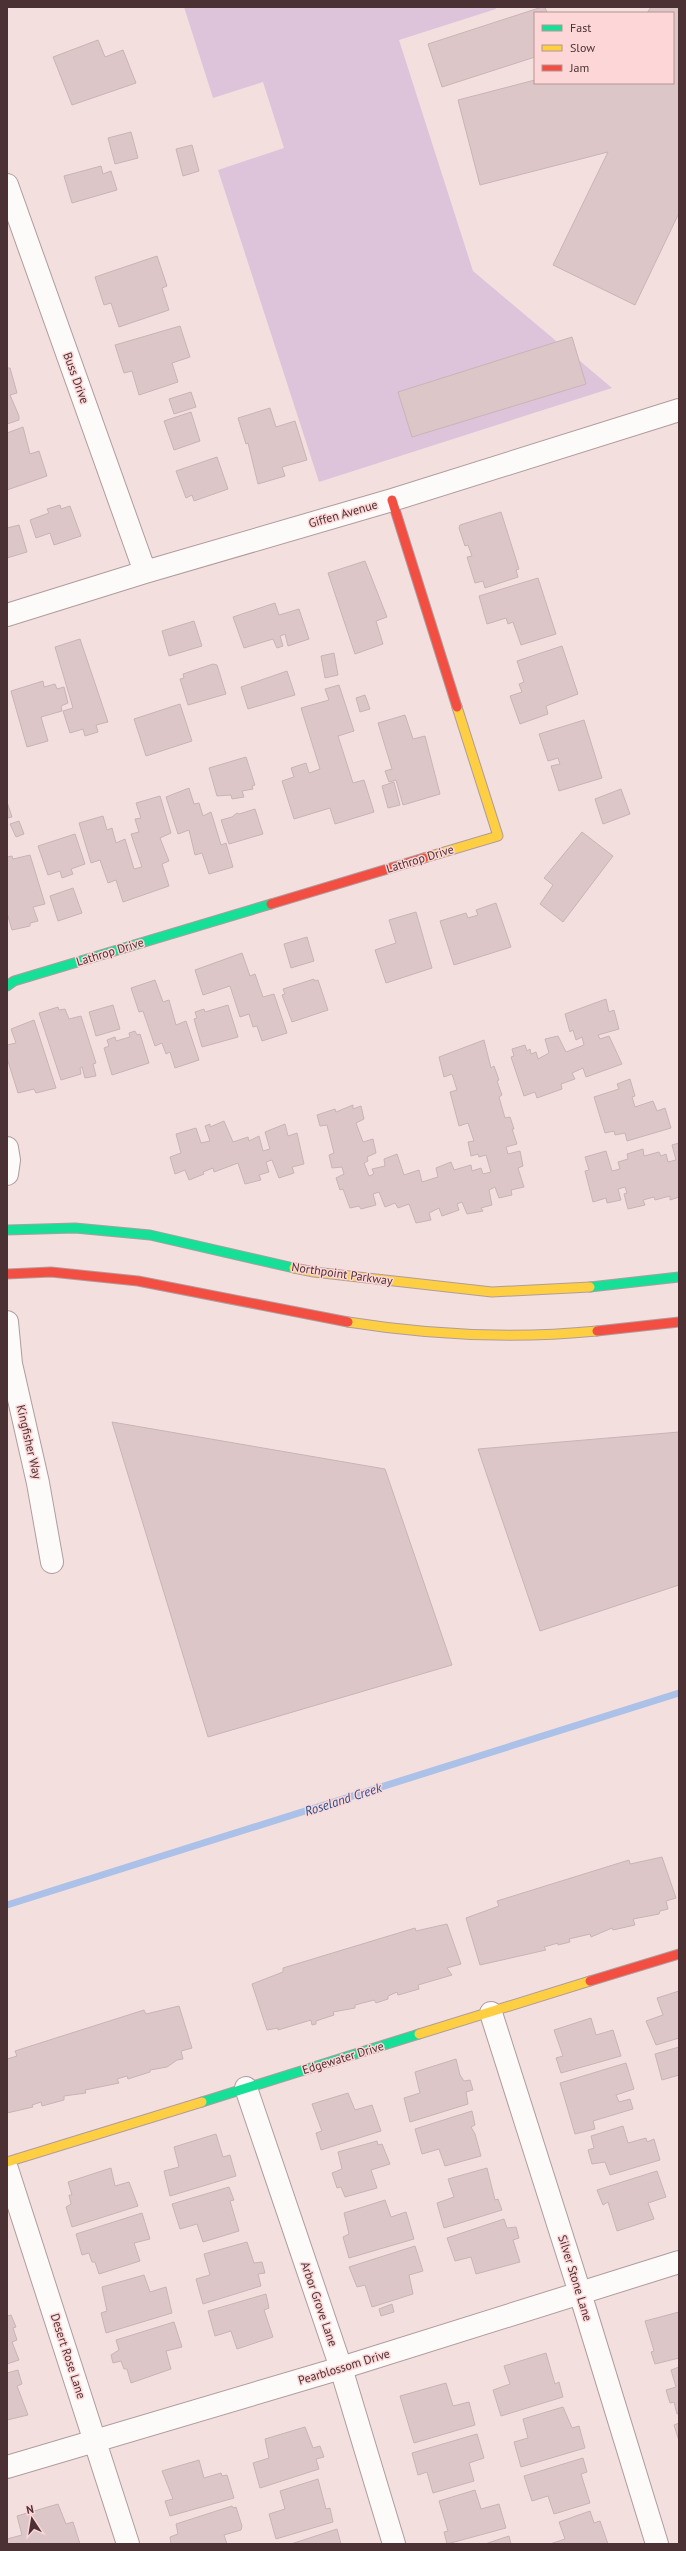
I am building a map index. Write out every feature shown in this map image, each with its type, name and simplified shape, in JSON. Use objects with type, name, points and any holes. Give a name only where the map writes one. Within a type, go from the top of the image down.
[{"type":"street","name":"Buss Drive","points":[[7,185],[145,572]]},
{"type":"street","name":"Giffen Avenue","points":[[7,615],[145,572],[392,500],[679,410]]},
{"type":"street","name":"Lathrop Drive","points":[[7,986],[14,981],[498,836],[392,500]]},
{"type":"street","points":[[7,1148],[9,1160],[7,1174]]},
{"type":"street","name":"Northpoint Parkway","points":[[7,1230],[75,1228],[150,1235],[314,1272],[492,1292],[604,1286],[679,1277]]},
{"type":"street","points":[[7,1274],[24,1271],[120,1277],[176,1286],[313,1316],[455,1334],[586,1332],[679,1322]]},
{"type":"street","name":"Kingfisher Way","points":[[7,1322],[11,1364],[38,1483],[52,1562]]},
{"type":"street","name":"Edgewater Drive","points":[[7,2162],[679,1954]]},
{"type":"street","name":"Silver Stone Lane","points":[[491,2013],[580,2293],[657,2544]]},
{"type":"street","name":"Arbor Grove Lane","points":[[246,2088],[341,2368],[394,2544]]},
{"type":"street","name":"Desert Rose Lane","points":[[7,2169],[128,2544]]},
{"type":"street","name":"Pearblossom Drive","points":[[7,2467],[94,2439],[341,2368],[679,2262]]},
{"type":"shaded area","points":[[184,7],[495,7],[496,9],[399,40],[473,271],[612,388],[319,482],[218,170],[284,148],[263,82],[213,98]]},
{"type":"building","points":[[542,7],[545,7],[547,12],[534,12],[534,57],[442,87],[428,44]]},
{"type":"building","points":[[651,7],[679,7],[679,213],[635,305],[553,265],[608,152],[480,185],[458,100],[534,80],[534,84],[674,84],[674,12],[648,12]]},
{"type":"building","points":[[98,40],[105,57],[123,50],[136,83],[72,105],[53,57]]},
{"type":"building","points":[[131,132],[138,158],[115,164],[108,138]]},
{"type":"building","points":[[192,145],[199,171],[183,176],[176,149]]},
{"type":"building","points":[[101,166],[103,174],[111,171],[117,190],[72,203],[64,176]]},
{"type":"building","points":[[157,256],[167,286],[162,288],[169,310],[119,327],[111,303],[104,305],[95,277]]},
{"type":"building","points":[[180,326],[190,357],[172,363],[178,382],[139,395],[132,371],[124,373],[115,345]]},
{"type":"building","points":[[572,337],[586,384],[412,437],[398,392]]},
{"type":"building","points":[[7,368],[10,368],[17,393],[10,395],[19,416],[19,420],[7,424]]},
{"type":"building","points":[[191,392],[196,407],[174,414],[169,399]]},
{"type":"building","points":[[270,408],[276,427],[295,421],[307,460],[282,467],[285,476],[258,484],[248,443],[246,444],[238,418]]},
{"type":"building","points":[[191,412],[200,441],[174,450],[164,421]]},
{"type":"building","points":[[23,427],[30,454],[39,451],[47,476],[7,490],[7,433]]},
{"type":"building","points":[[217,457],[228,489],[194,501],[192,495],[186,498],[176,471]]},
{"type":"building","points":[[60,505],[61,509],[70,506],[81,536],[54,545],[50,533],[36,538],[30,520],[49,513],[47,509]]},
{"type":"building","points":[[501,512],[519,569],[516,570],[518,577],[485,588],[483,581],[475,583],[467,557],[472,556],[468,545],[465,546],[459,528],[460,525]]},
{"type":"building","points":[[19,525],[27,552],[7,558],[7,528]]},
{"type":"building","points":[[365,561],[387,617],[376,621],[383,644],[355,654],[328,573]]},
{"type":"building","points":[[538,578],[556,634],[521,645],[513,622],[508,624],[506,618],[487,624],[479,596]]},
{"type":"building","points":[[275,603],[279,615],[299,609],[309,639],[288,646],[285,634],[280,636],[283,646],[277,648],[273,639],[244,648],[233,617]]},
{"type":"building","points":[[194,621],[202,646],[169,656],[162,631]]},
{"type":"building","points":[[80,639],[108,722],[96,725],[98,732],[85,736],[83,729],[70,733],[63,711],[73,708],[55,647]]},
{"type":"building","points":[[562,646],[578,694],[546,706],[548,714],[520,724],[510,696],[522,692],[519,684],[524,682],[517,661]]},
{"type":"building","points":[[334,653],[338,675],[325,678],[321,656]]},
{"type":"building","points":[[213,664],[217,665],[226,694],[188,705],[180,679],[184,678],[183,674]]},
{"type":"building","points":[[287,671],[295,695],[248,709],[241,687]]},
{"type":"building","points":[[43,681],[44,687],[55,684],[57,689],[64,687],[68,703],[61,706],[62,711],[41,717],[48,741],[27,747],[11,691]]},
{"type":"building","points":[[339,685],[354,731],[338,736],[353,783],[364,780],[374,812],[335,824],[330,808],[294,819],[282,781],[294,777],[291,768],[306,763],[309,773],[320,769],[301,708],[329,700],[325,689]]},
{"type":"building","points":[[365,695],[370,709],[360,712],[356,698]]},
{"type":"building","points":[[180,704],[192,741],[146,756],[134,719]]},
{"type":"building","points":[[405,715],[413,739],[425,736],[440,794],[403,805],[396,780],[389,782],[385,771],[392,769],[378,723]]},
{"type":"building","points":[[584,720],[602,778],[559,791],[551,766],[560,764],[558,758],[548,761],[539,734]]},
{"type":"building","points":[[246,757],[255,785],[252,786],[253,789],[242,791],[244,797],[232,799],[231,795],[217,796],[209,768]]},
{"type":"building","points":[[394,782],[400,805],[388,808],[382,786]]},
{"type":"building","points":[[189,788],[194,804],[199,803],[203,816],[211,812],[221,845],[226,843],[233,867],[209,874],[202,853],[195,855],[189,830],[178,834],[166,797]]},
{"type":"building","points":[[621,789],[630,814],[603,824],[595,799]]},
{"type":"building","points":[[160,796],[171,833],[160,838],[169,861],[162,864],[169,886],[123,902],[116,880],[108,883],[100,860],[91,863],[79,823],[103,816],[107,830],[112,828],[116,843],[125,839],[134,869],[142,867],[131,834],[139,832],[135,819],[141,818],[136,803]]},
{"type":"building","points":[[7,802],[12,817],[7,818]]},
{"type":"building","points":[[255,809],[263,834],[229,844],[221,820],[232,817],[237,813],[239,814]]},
{"type":"building","points":[[19,821],[24,834],[16,837],[10,824]]},
{"type":"building","points":[[582,832],[613,856],[563,922],[540,904],[553,885],[544,878]]},
{"type":"building","points":[[75,834],[85,864],[71,869],[73,874],[62,878],[60,871],[48,875],[38,846]]},
{"type":"building","points":[[30,855],[45,904],[33,907],[38,921],[30,923],[30,926],[12,930],[7,913],[7,857],[12,856],[13,859]]},
{"type":"building","points":[[73,888],[82,913],[58,921],[50,896]]},
{"type":"building","points":[[496,903],[511,947],[454,965],[440,921],[466,913],[468,918],[478,915],[476,910]]},
{"type":"building","points":[[416,912],[432,968],[386,983],[375,950],[396,943],[389,920]]},
{"type":"building","points":[[307,937],[314,961],[291,968],[284,944]]},
{"type":"building","points":[[242,953],[250,976],[255,974],[263,997],[274,994],[287,1033],[262,1041],[257,1026],[253,1027],[249,1014],[240,1017],[230,986],[203,995],[195,970]]},
{"type":"building","points":[[314,979],[314,981],[318,980],[328,1010],[292,1022],[282,995],[285,994],[283,989]]},
{"type":"building","points":[[155,980],[163,1002],[169,1000],[176,1025],[186,1021],[199,1060],[175,1068],[170,1052],[166,1054],[162,1043],[155,1046],[143,1011],[139,1012],[131,988]]},
{"type":"building","points":[[606,999],[609,1012],[614,1010],[619,1029],[598,1035],[600,1039],[609,1036],[622,1064],[586,1077],[583,1068],[572,1073],[575,1079],[561,1084],[562,1089],[537,1098],[535,1092],[524,1096],[511,1057],[514,1056],[512,1049],[525,1045],[527,1051],[530,1049],[531,1054],[536,1052],[538,1059],[549,1053],[545,1039],[558,1036],[566,1052],[584,1045],[582,1037],[576,1040],[573,1030],[570,1032],[565,1014]]},
{"type":"building","points":[[113,1005],[120,1029],[96,1036],[89,1012]]},
{"type":"building","points":[[228,1005],[238,1037],[202,1047],[194,1019],[197,1018],[195,1012],[204,1009],[205,1012]]},
{"type":"building","points":[[58,1007],[59,1010],[65,1009],[69,1019],[81,1016],[96,1063],[93,1064],[96,1076],[85,1078],[82,1067],[80,1068],[81,1074],[61,1080],[39,1013]]},
{"type":"building","points":[[34,1020],[56,1088],[36,1093],[34,1089],[18,1093],[7,1058],[7,1045],[16,1043],[11,1029]]},
{"type":"building","points":[[135,1031],[137,1035],[140,1034],[149,1063],[112,1075],[104,1048],[109,1046],[107,1040],[115,1037],[116,1041],[130,1037],[129,1033]]},
{"type":"building","points":[[484,1040],[491,1068],[494,1066],[499,1080],[497,1081],[502,1095],[499,1097],[505,1118],[510,1117],[514,1129],[512,1129],[517,1144],[506,1147],[508,1154],[520,1151],[523,1166],[518,1168],[524,1187],[511,1190],[512,1195],[499,1198],[495,1187],[489,1190],[492,1205],[481,1208],[483,1211],[467,1214],[462,1202],[457,1204],[459,1210],[442,1216],[439,1208],[429,1213],[431,1220],[416,1223],[409,1204],[398,1208],[395,1203],[385,1207],[379,1192],[373,1194],[376,1205],[361,1209],[359,1206],[350,1208],[343,1189],[340,1190],[336,1178],[344,1174],[342,1167],[332,1168],[329,1155],[334,1153],[327,1125],[320,1126],[317,1115],[335,1109],[336,1112],[353,1105],[353,1109],[361,1106],[364,1119],[356,1123],[363,1142],[373,1139],[376,1153],[367,1157],[368,1161],[364,1163],[369,1176],[374,1174],[372,1169],[385,1166],[384,1159],[397,1154],[404,1175],[419,1170],[422,1182],[438,1177],[436,1168],[451,1162],[454,1170],[471,1165],[472,1171],[481,1168],[483,1174],[491,1172],[486,1155],[479,1157],[478,1154],[471,1156],[468,1142],[474,1141],[468,1123],[459,1126],[450,1092],[457,1090],[452,1074],[444,1077],[439,1057]]},
{"type":"building","points":[[630,1079],[635,1096],[632,1097],[635,1107],[653,1101],[657,1111],[665,1108],[671,1128],[627,1141],[625,1133],[615,1135],[614,1131],[605,1133],[594,1097],[619,1089],[617,1084]]},
{"type":"building","points":[[224,1121],[233,1142],[248,1137],[249,1141],[259,1136],[263,1151],[270,1149],[265,1132],[285,1124],[288,1136],[297,1133],[304,1164],[292,1167],[294,1173],[279,1178],[272,1160],[266,1162],[269,1172],[259,1175],[261,1180],[245,1184],[238,1163],[214,1172],[213,1168],[203,1172],[204,1174],[189,1180],[185,1170],[175,1174],[170,1157],[181,1153],[176,1134],[196,1128],[201,1143],[210,1141],[205,1126],[210,1124],[210,1127]]},
{"type":"building","points":[[679,1143],[679,1197],[670,1200],[670,1196],[655,1200],[654,1197],[643,1200],[645,1205],[628,1209],[624,1194],[627,1193],[625,1187],[618,1189],[621,1200],[607,1203],[606,1198],[593,1202],[585,1171],[589,1170],[585,1157],[606,1151],[612,1171],[620,1169],[618,1162],[628,1159],[627,1154],[643,1149],[644,1156],[659,1152],[661,1156],[666,1154],[668,1162],[676,1160],[672,1145]]},
{"type":"building","points":[[112,1422],[385,1469],[452,1665],[208,1737]]},
{"type":"building","points":[[679,1432],[679,1585],[540,1631],[478,1449]]},
{"type":"building","points":[[662,1857],[676,1898],[666,1901],[668,1909],[660,1911],[659,1914],[633,1919],[635,1925],[613,1930],[612,1928],[591,1937],[590,1934],[569,1939],[570,1942],[558,1945],[558,1943],[544,1947],[546,1950],[480,1965],[466,1918],[499,1906],[497,1901],[629,1860],[630,1864]]},
{"type":"building","points":[[447,1924],[461,1964],[447,1968],[452,1975],[418,1985],[419,1989],[398,1995],[397,1992],[388,1996],[388,1999],[376,2003],[374,2000],[355,2005],[355,2008],[333,2012],[334,2015],[316,2021],[316,2024],[312,2025],[311,2020],[278,2030],[278,2028],[267,2030],[252,1984],[283,1972],[283,1968],[415,1928],[416,1931]]},
{"type":"building","points":[[679,1991],[679,2038],[656,2045],[646,2021],[663,2015],[657,1998]]},
{"type":"building","points":[[179,2006],[192,2048],[181,2051],[183,2059],[177,2060],[167,2067],[150,2070],[150,2072],[128,2079],[127,2076],[117,2079],[119,2083],[85,2090],[86,2093],[64,2096],[64,2100],[42,2106],[41,2102],[32,2105],[33,2107],[7,2113],[7,2059],[17,2056],[15,2051],[144,2010],[146,2014]]},
{"type":"building","points":[[591,2018],[596,2035],[613,2030],[621,2056],[561,2073],[556,2058],[563,2056],[554,2030]]},
{"type":"building","points":[[679,2047],[679,2075],[662,2080],[655,2054]]},
{"type":"building","points":[[456,2059],[460,2075],[464,2081],[470,2080],[473,2090],[466,2092],[468,2104],[410,2122],[404,2098],[420,2093],[415,2072]]},
{"type":"building","points":[[626,2063],[634,2089],[616,2095],[619,2102],[630,2099],[633,2109],[593,2121],[595,2129],[575,2134],[560,2083]]},
{"type":"building","points":[[348,2093],[355,2110],[372,2105],[381,2131],[321,2150],[316,2133],[322,2131],[312,2104]]},
{"type":"building","points":[[472,2111],[475,2125],[471,2127],[475,2134],[481,2156],[445,2166],[439,2149],[422,2154],[415,2129]]},
{"type":"building","points":[[623,2126],[628,2143],[646,2138],[647,2142],[654,2139],[660,2160],[610,2175],[605,2162],[592,2164],[588,2150],[594,2148],[591,2136]]},
{"type":"building","points":[[216,2134],[223,2157],[230,2155],[236,2176],[170,2196],[164,2171],[179,2167],[174,2147]]},
{"type":"building","points":[[377,2141],[378,2145],[382,2144],[390,2164],[371,2170],[377,2188],[345,2197],[341,2187],[337,2188],[332,2173],[342,2169],[338,2152]]},
{"type":"building","points":[[111,2168],[115,2186],[129,2182],[138,2206],[72,2227],[66,2207],[71,2204],[69,2195],[72,2195],[68,2182]]},
{"type":"building","points":[[487,2168],[495,2200],[498,2199],[502,2210],[444,2228],[437,2203],[454,2197],[448,2179]]},
{"type":"building","points":[[657,2171],[666,2197],[648,2203],[654,2219],[617,2231],[608,2202],[603,2205],[597,2190]]},
{"type":"building","points":[[229,2187],[234,2200],[230,2201],[239,2231],[203,2242],[197,2224],[180,2229],[172,2204]]},
{"type":"building","points":[[385,2200],[391,2217],[406,2212],[414,2239],[349,2258],[343,2237],[349,2234],[344,2213]]},
{"type":"building","points":[[142,2213],[150,2239],[134,2243],[140,2261],[99,2274],[95,2262],[92,2262],[89,2253],[82,2255],[76,2234]]},
{"type":"building","points":[[504,2219],[507,2228],[516,2227],[519,2238],[513,2240],[520,2262],[476,2274],[471,2257],[455,2261],[447,2238]]},
{"type":"building","points":[[247,2242],[254,2263],[262,2262],[265,2273],[258,2274],[261,2286],[203,2304],[196,2279],[210,2275],[204,2254]]},
{"type":"building","points":[[415,2246],[423,2271],[409,2275],[413,2294],[372,2307],[365,2285],[357,2287],[349,2267]]},
{"type":"building","points":[[144,2275],[150,2292],[166,2287],[172,2313],[106,2333],[101,2313],[107,2311],[102,2287]]},
{"type":"building","points":[[266,2294],[269,2308],[264,2310],[273,2337],[237,2349],[231,2331],[215,2336],[208,2311]]},
{"type":"building","points":[[392,2304],[394,2312],[381,2316],[379,2309]]},
{"type":"building","points":[[679,2312],[679,2358],[655,2364],[651,2352],[654,2351],[645,2321]]},
{"type":"building","points":[[11,2315],[16,2327],[13,2328],[17,2340],[12,2342],[19,2360],[7,2364],[7,2316]]},
{"type":"building","points":[[174,2322],[182,2347],[166,2351],[171,2369],[131,2383],[127,2369],[124,2369],[121,2361],[113,2363],[111,2355],[119,2350],[116,2340]]},
{"type":"building","points":[[546,2353],[555,2384],[559,2382],[563,2397],[501,2416],[493,2390],[510,2384],[504,2366]]},
{"type":"building","points":[[679,2367],[679,2413],[677,2414],[674,2402],[670,2403],[666,2390],[676,2387],[671,2370]]},
{"type":"building","points":[[18,2370],[22,2384],[17,2386],[28,2415],[7,2420],[7,2373]]},
{"type":"building","points":[[446,2383],[453,2406],[469,2402],[475,2425],[414,2443],[400,2396]]},
{"type":"building","points":[[563,2407],[572,2428],[579,2426],[585,2448],[521,2467],[514,2442],[528,2438],[523,2419]]},
{"type":"building","points":[[679,2423],[679,2441],[674,2425]]},
{"type":"building","points":[[305,2427],[313,2448],[320,2446],[324,2457],[316,2459],[319,2469],[260,2488],[253,2463],[269,2458],[265,2439]]},
{"type":"building","points":[[477,2434],[484,2458],[469,2463],[474,2481],[433,2493],[427,2472],[418,2475],[412,2453]]},
{"type":"building","points":[[583,2458],[587,2472],[581,2474],[590,2503],[554,2514],[548,2496],[532,2501],[524,2476]]},
{"type":"building","points":[[199,2460],[204,2478],[221,2473],[222,2476],[227,2475],[234,2498],[170,2516],[165,2501],[173,2499],[162,2471]]},
{"type":"building","points":[[318,2479],[326,2509],[330,2508],[333,2522],[276,2539],[269,2514],[285,2509],[280,2491]]},
{"type":"building","points":[[475,2490],[481,2509],[499,2504],[506,2528],[447,2544],[444,2532],[448,2531],[439,2501]]},
{"type":"building","points":[[58,2504],[66,2524],[73,2522],[80,2544],[7,2544],[7,2539],[22,2535],[17,2516]]},
{"type":"building","points":[[232,2506],[233,2508],[236,2507],[242,2526],[241,2530],[224,2535],[227,2544],[171,2544],[170,2537],[178,2534],[176,2524]]},
{"type":"building","points":[[590,2511],[594,2523],[600,2521],[608,2544],[550,2544],[565,2539],[559,2522]]},
{"type":"building","points":[[337,2529],[341,2544],[291,2544]]},
{"type":"building","points":[[509,2536],[511,2544],[485,2544]]},
{"type":"waterway","name":"Roseland Creek","points":[[7,1905],[679,1693]]},
{"type":"traffic: fast","points":[[7,986],[14,981],[271,904]]},
{"type":"traffic: fast","points":[[7,1230],[75,1228],[150,1235],[294,1268]]},
{"type":"traffic: fast","points":[[590,1287],[679,1277]]},
{"type":"traffic: fast","points":[[202,2102],[419,2034]]},
{"type":"traffic: slow","points":[[424,858],[498,836],[457,707]]},
{"type":"traffic: slow","points":[[294,1268],[314,1272],[492,1292],[590,1287]]},
{"type":"traffic: slow","points":[[348,1322],[441,1333],[535,1335],[597,1331]]},
{"type":"traffic: slow","points":[[419,2034],[590,1981]]},
{"type":"traffic: slow","points":[[7,2162],[202,2102]]},
{"type":"traffic: jam","points":[[392,500],[457,707]]},
{"type":"traffic: jam","points":[[271,904],[424,858]]},
{"type":"traffic: jam","points":[[7,1274],[51,1272],[138,1281],[348,1322]]},
{"type":"traffic: jam","points":[[597,1331],[679,1322]]},
{"type":"traffic: jam","points":[[590,1981],[679,1954]]}]
